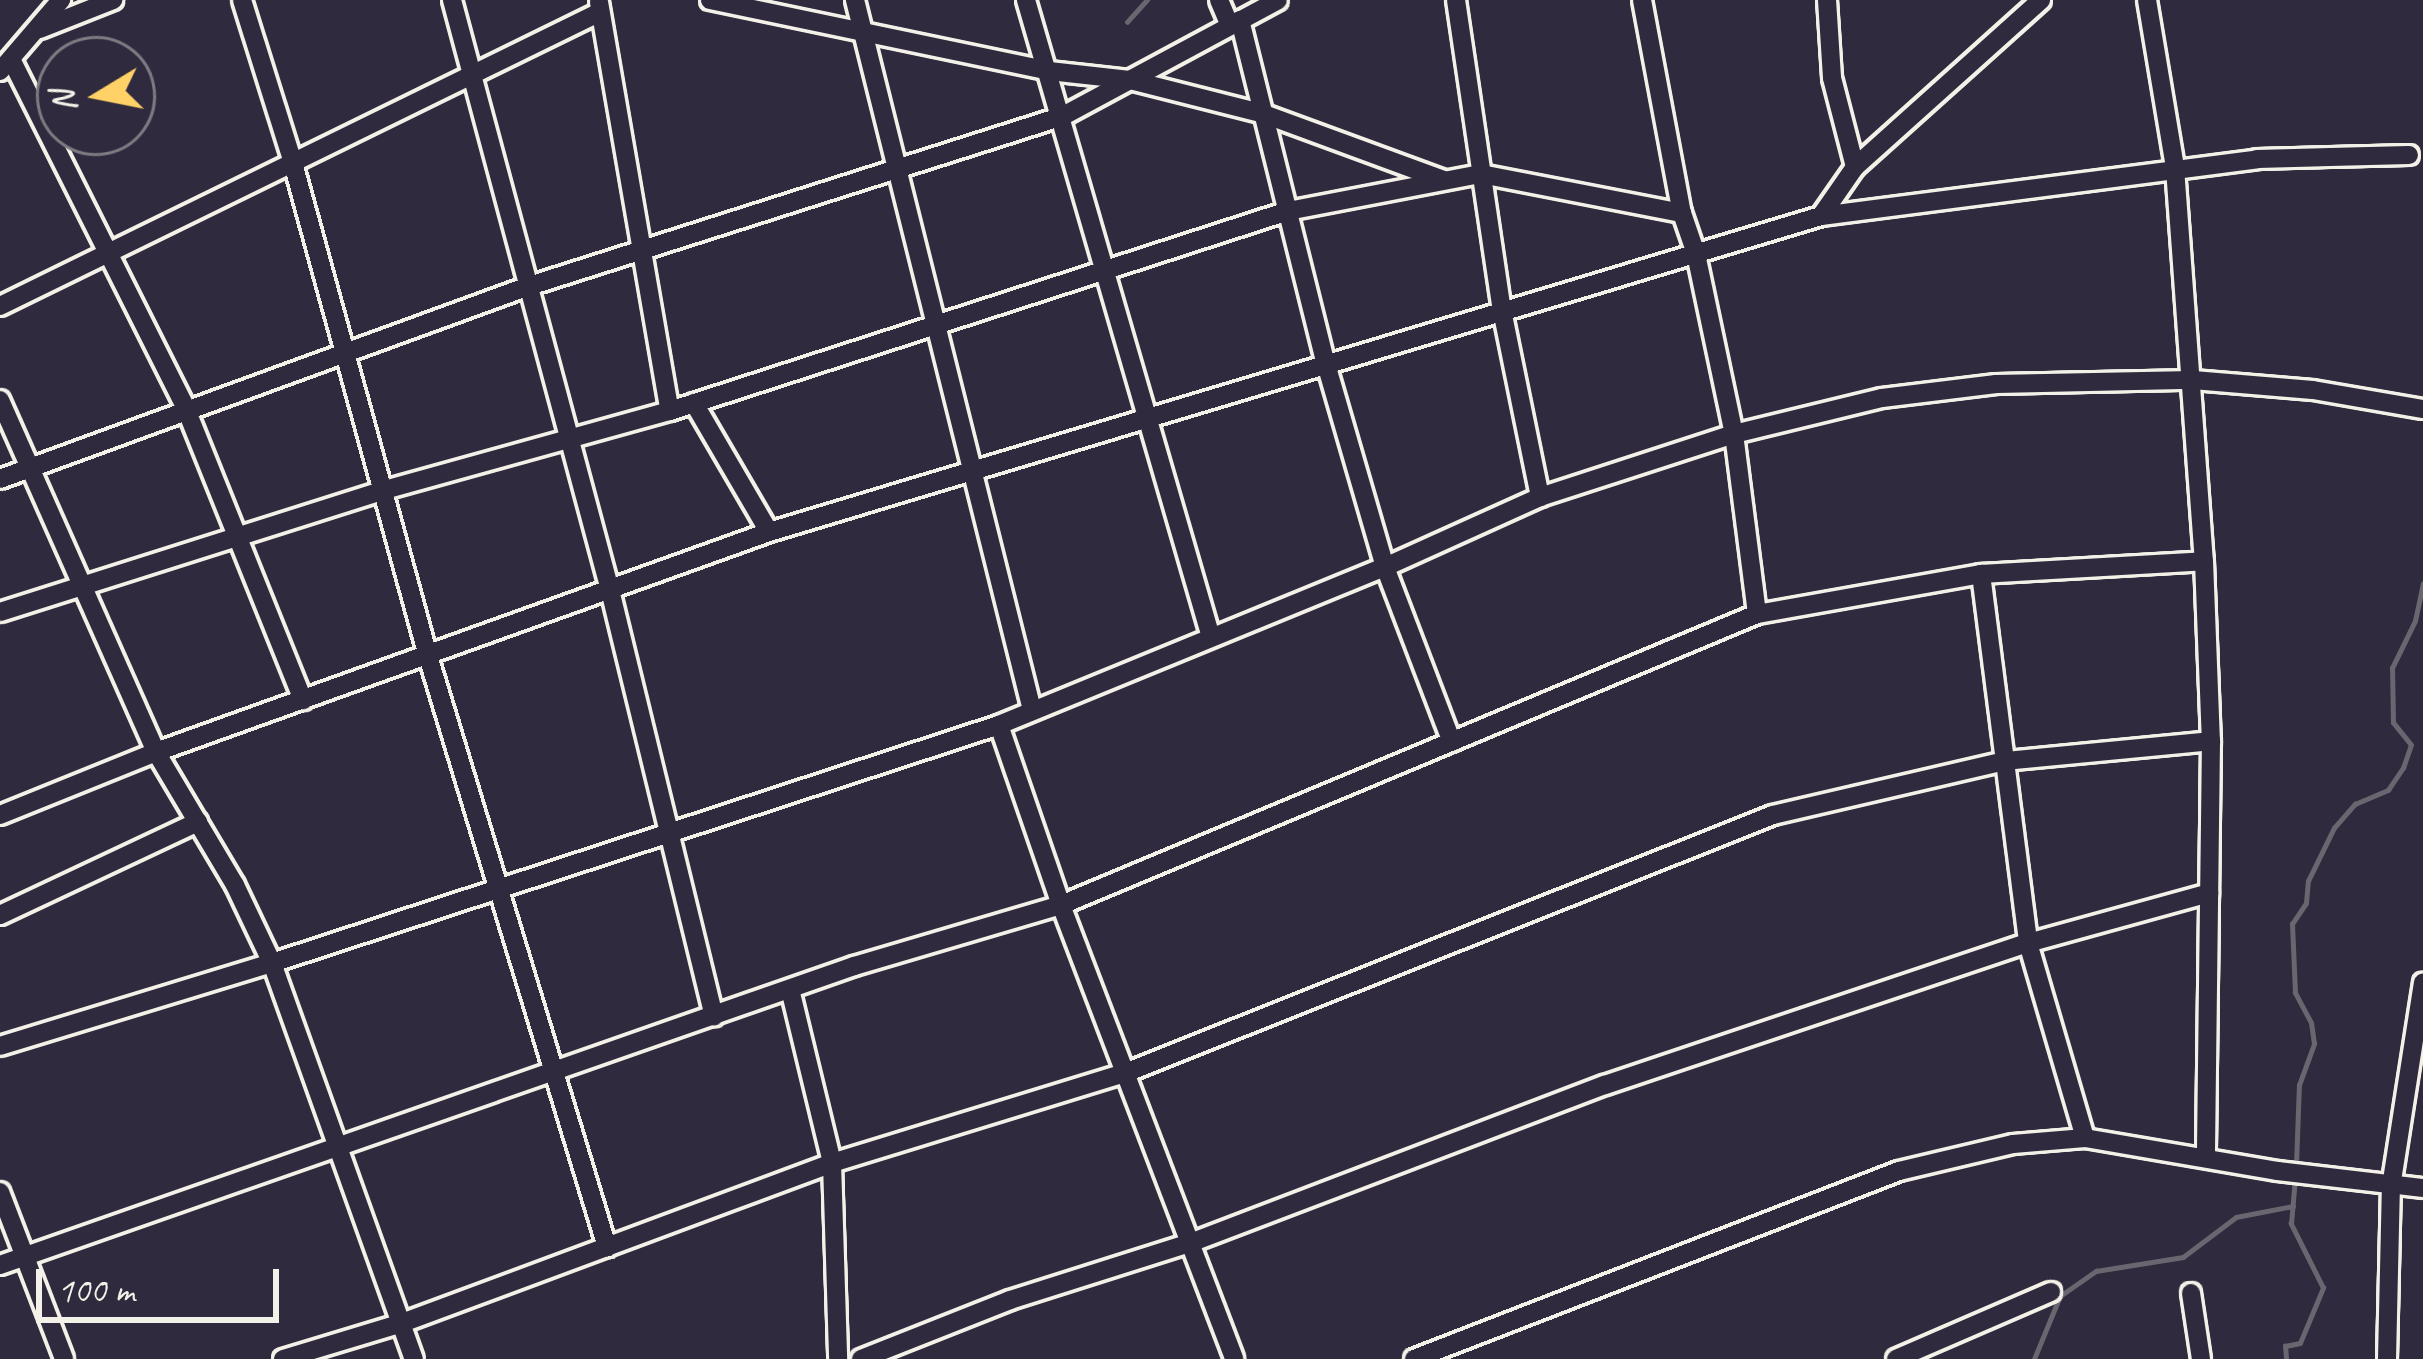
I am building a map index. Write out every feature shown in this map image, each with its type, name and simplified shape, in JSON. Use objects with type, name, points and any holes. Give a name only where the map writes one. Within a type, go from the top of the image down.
[{"type":"street","points":[[62,0],[5,65],[110,251],[186,409],[303,700]]},
{"type":"street","points":[[35,31],[113,0]]},
{"type":"street","points":[[242,0],[293,163],[428,656],[607,1246]]},
{"type":"street","points":[[452,0],[566,440],[610,590],[714,1016]]},
{"type":"street","points":[[710,0],[1048,71],[1130,80],[1264,114],[1446,180]]},
{"type":"street","points":[[855,0],[1032,710]]},
{"type":"street","points":[[1026,0],[1211,637]]},
{"type":"street","points":[[1219,0],[1235,23],[1264,114],[1326,364],[1385,567],[1453,742]]},
{"type":"street","points":[[0,478],[343,350],[639,248],[1063,116],[1278,0]]},
{"type":"street","points":[[1456,0],[1502,310],[1540,497]]},
{"type":"street","points":[[1642,0],[1682,213],[1696,254],[1734,434],[1757,614]]},
{"type":"street","points":[[1827,0],[1832,77],[1856,167]]},
{"type":"street","points":[[1821,216],[1856,167],[2041,0]]},
{"type":"street","points":[[2147,0],[2175,168],[2204,561],[2211,741],[2206,1159]]},
{"type":"street","points":[[0,306],[472,75],[599,6],[670,411]]},
{"type":"street","points":[[0,814],[156,752],[769,532],[1821,216],[2257,159],[2409,155]]},
{"type":"street","points":[[0,612],[381,491],[670,411],[1288,212],[1481,174],[1682,213]]},
{"type":"street","points":[[0,1046],[272,963],[999,724],[1385,567],[1540,497],[1734,434],[1882,398],[1996,384],[2193,380],[2313,390],[2423,409]]},
{"type":"street","points":[[0,400],[156,752],[272,963],[414,1359]]},
{"type":"street","points":[[694,403],[769,532]]},
{"type":"street","points":[[0,1265],[790,989],[1060,905],[1757,614],[1981,574],[2204,561]]},
{"type":"street","points":[[1981,574],[2028,943],[2085,1138]]},
{"type":"street","points":[[999,724],[1060,905],[1234,1359]]},
{"type":"street","points":[[283,1359],[402,1323],[832,1163],[1125,1073],[1773,815],[2005,761],[2211,741]]},
{"type":"street","points":[[0,915],[198,823]]},
{"type":"street","points":[[861,1359],[1010,1300],[1193,1242],[1605,1085],[2028,943],[2209,893]]},
{"type":"street","points":[[2387,1359],[2391,1187],[2423,982]]},
{"type":"street","points":[[790,989],[832,1163],[838,1359]]},
{"type":"street","points":[[1414,1359],[1899,1171],[2013,1144],[2085,1138],[2278,1171],[2423,1188]]},
{"type":"street","points":[[0,1192],[64,1359]]},
{"type":"street","points":[[1896,1359],[2051,1292]]},
{"type":"street","points":[[2192,1293],[2201,1359]]},
{"type":"waterway","points":[[1127,22],[1147,0]]},
{"type":"waterway","points":[[2296,1165],[2299,1085],[2314,1044],[2311,1023],[2295,993],[2292,924],[2306,903],[2308,881],[2334,828],[2355,804],[2388,790],[2403,768],[2411,745],[2393,723],[2392,668],[2415,621],[2423,584]]},
{"type":"waterway","points":[[2286,1359],[2285,1346],[2300,1343],[2323,1288],[2291,1224],[2295,1177]]},
{"type":"waterway","points":[[2034,1359],[2060,1296],[2096,1271],[2183,1257],[2236,1217],[2293,1206]]}]
